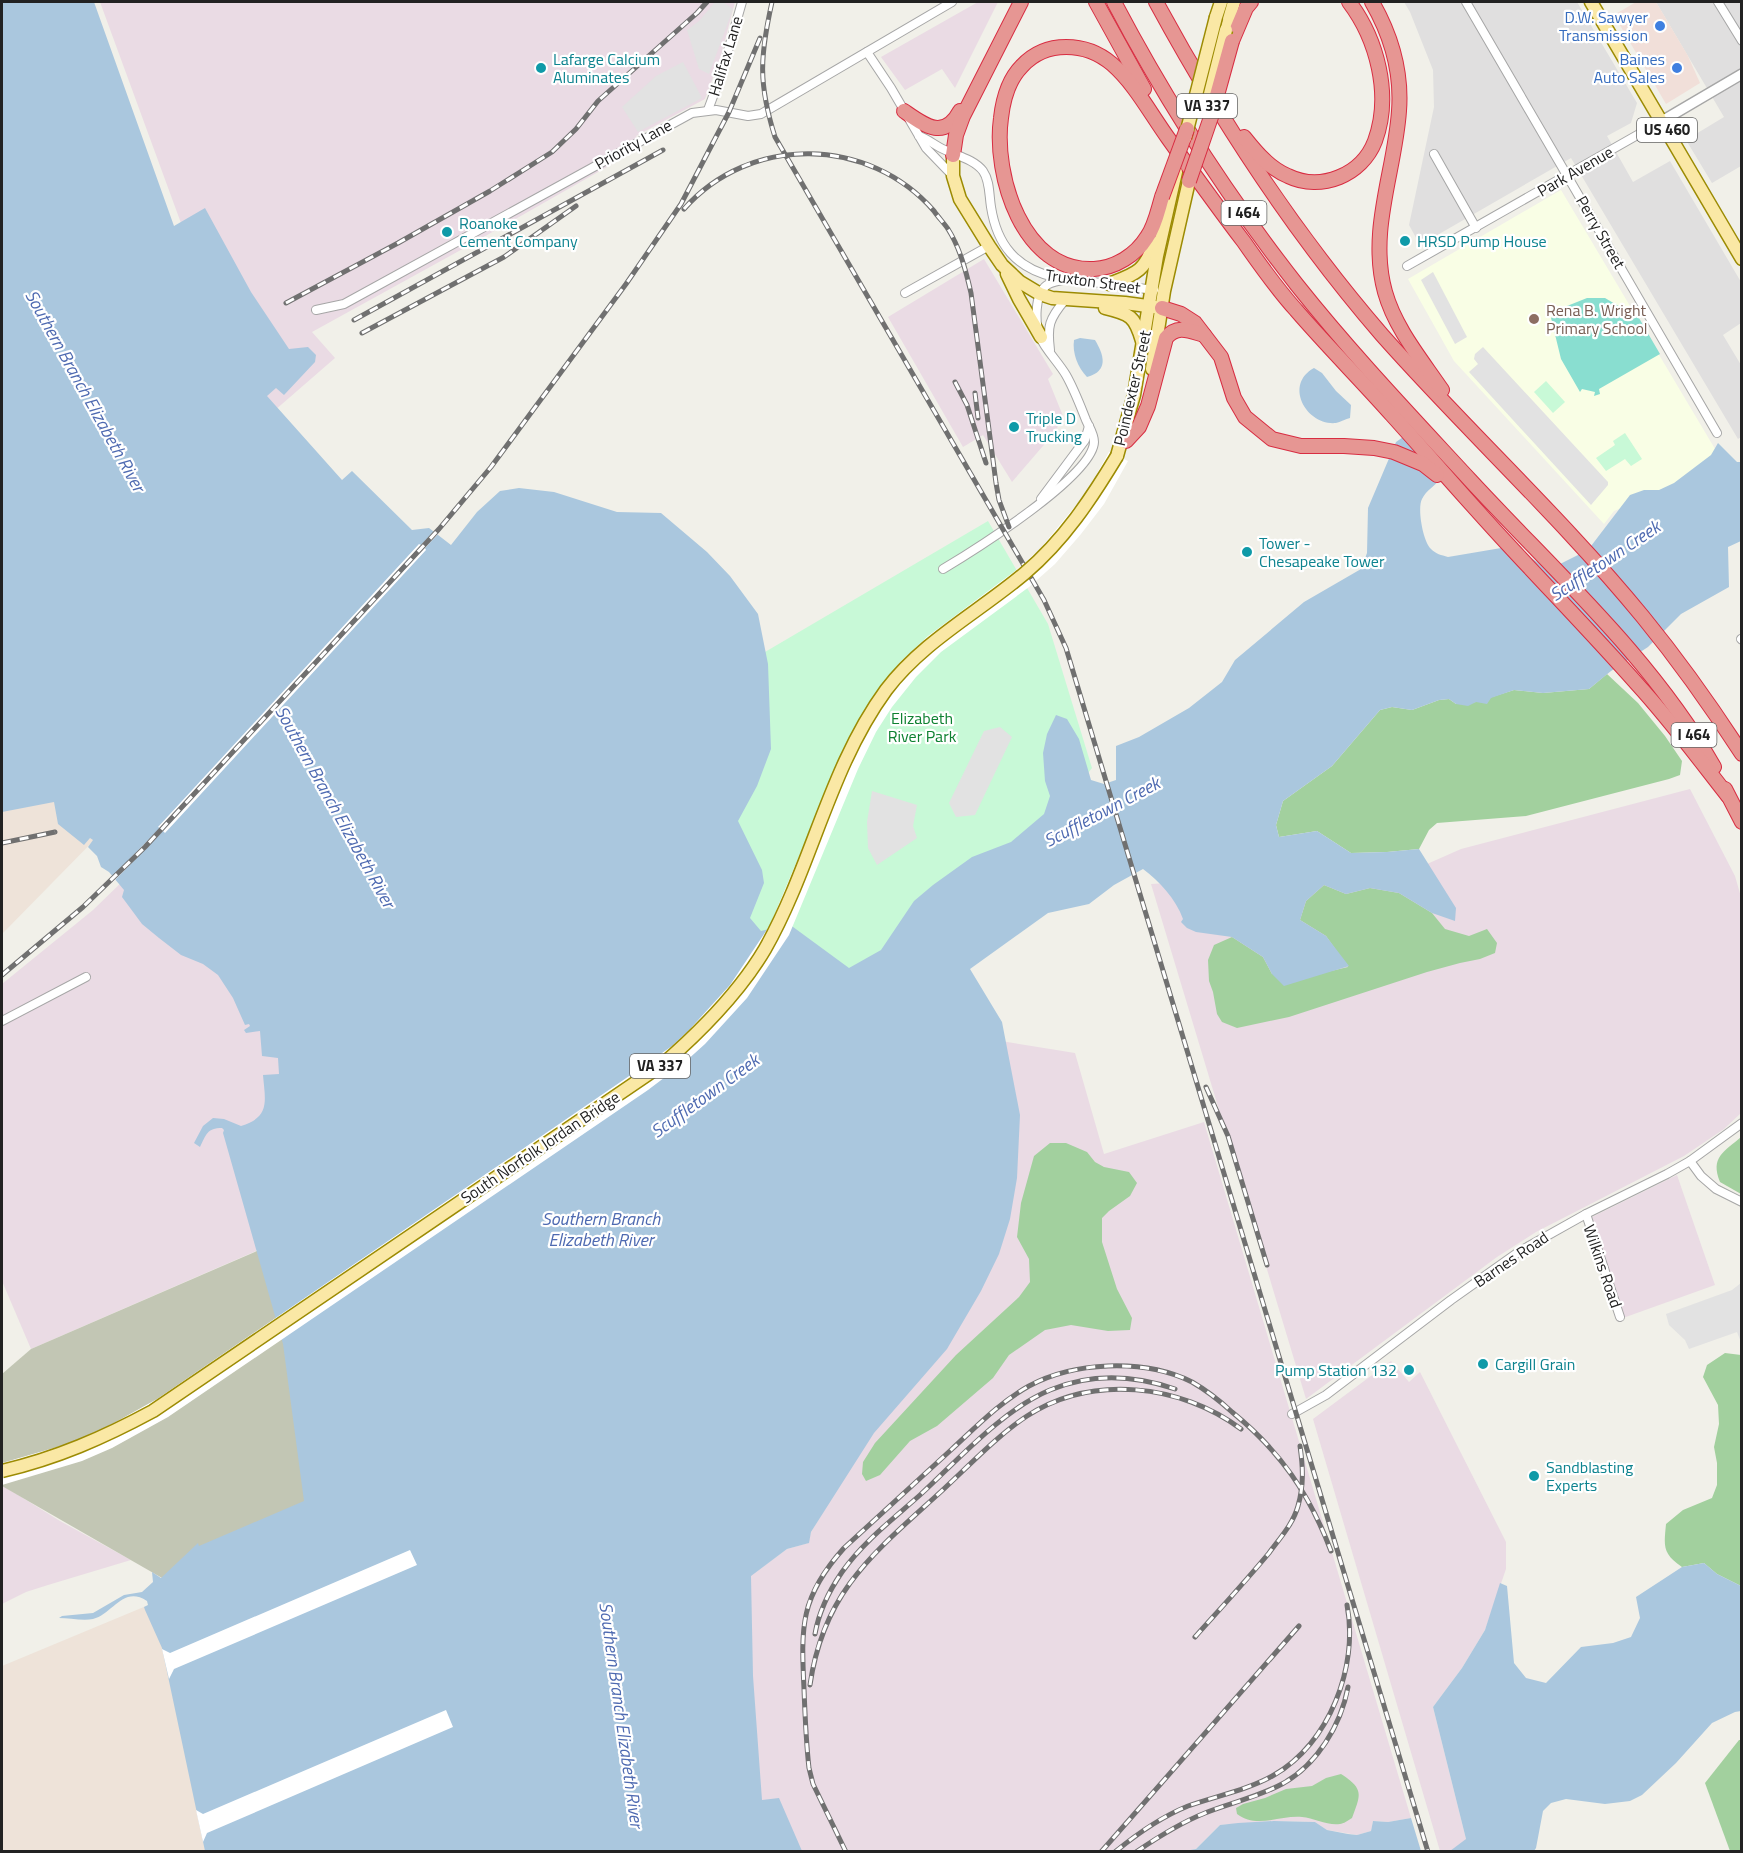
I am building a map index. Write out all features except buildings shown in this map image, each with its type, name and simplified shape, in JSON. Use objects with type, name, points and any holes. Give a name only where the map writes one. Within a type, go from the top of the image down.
[{"type":"highway","points":[[953,155],[956,135],[963,116],[1021,2]]},
{"type":"highway","points":[[1096,2],[1195,183]]},
{"type":"highway","name":"I 464","points":[[1114,2],[1163,90],[1208,162],[1297,285],[1396,410],[1477,488],[1612,629],[1653,679],[1700,743],[1742,822]]},
{"type":"highway","name":"I 464","points":[[1156,2],[1192,66],[1281,207],[1321,261],[1382,334],[1630,602],[1698,687],[1742,754]]},
{"type":"highway","points":[[1195,183],[1229,35],[1251,2]]},
{"type":"highway","points":[[1192,66],[1245,138],[1273,167],[1288,177],[1310,182],[1326,182],[1337,178],[1349,173],[1368,155],[1378,131],[1382,105],[1381,87],[1370,38],[1359,15],[1349,2]]},
{"type":"highway","points":[[1372,2],[1392,46],[1400,89],[1400,111],[1380,227],[1379,257],[1384,291],[1398,323],[1461,420]]},
{"type":"highway","points":[[904,111],[926,127],[942,128],[950,124],[958,115],[987,58],[1001,39]]},
{"type":"highway","points":[[1187,129],[1165,202],[1149,236],[1128,257],[1105,269],[1075,268],[1060,263],[1044,252],[1034,241],[1015,209],[1004,178],[999,137],[1002,105],[1012,79],[1022,65],[1039,53],[1055,48],[1073,47],[1096,53],[1130,82],[1195,183],[1295,310],[1396,410],[1467,500],[1639,686],[1728,796]]},
{"type":"highway","points":[[1155,307],[1181,314],[1195,323],[1221,357],[1234,398],[1245,417],[1272,439],[1307,447],[1344,446],[1394,452],[1423,464],[1467,500]]},
{"type":"highway","points":[[1126,441],[1139,427],[1148,406],[1166,338],[1178,329],[1204,335]]},
{"type":"main road","name":"Poindexter Street","points":[[1117,456],[1135,426],[1150,383],[1155,307],[1151,289],[1165,202],[1176,170],[1221,2]]},
{"type":"main road","points":[[1229,35],[1234,2]]},
{"type":"main road","name":"US 460","points":[[1592,2],[1742,259]]},
{"type":"main road","points":[[953,155],[953,176]]},
{"type":"main road","name":"Truxton Street","points":[[953,176],[957,182],[960,199],[989,246],[1002,265],[1020,282],[1040,294],[1067,300],[1155,307]]},
{"type":"main road","name":"Poindexter Street","points":[[1117,456],[1134,395],[1143,346],[1155,307],[1164,291],[1177,226],[1195,183]]},
{"type":"main road","points":[[1109,284],[1136,274],[1144,265],[1154,244],[1165,202]]},
{"type":"main road","points":[[1002,265],[1041,337]]},
{"type":"main road","points":[[1067,300],[1121,311],[1130,316],[1136,324],[1143,346]]},
{"type":"main road","name":"South Norfolk Jordan Bridge","points":[[2,1471],[89,1444],[153,1411],[663,1064],[697,1034],[718,1012],[764,951],[787,903],[847,756],[859,732],[887,689],[935,640],[1024,574],[1045,555],[1080,515],[1117,456]]},
{"type":"street","name":"Halifax Lane","points":[[708,110],[722,72],[742,2]]},
{"type":"street","name":"Priority Lane","points":[[316,310],[344,304],[692,113],[708,110],[748,116],[761,114],[952,2]]},
{"type":"street","name":"Perry Street","points":[[1466,2],[1717,433]]},
{"type":"street","points":[[1718,2],[1742,41]]},
{"type":"street","name":"Truxton Street","points":[[867,52],[926,148],[953,176]]},
{"type":"street","name":"Park Avenue","points":[[1407,266],[1569,176],[1742,74]]},
{"type":"street","name":"Truxton Street","points":[[919,136],[977,165],[984,174],[989,187],[993,217],[1002,242],[1020,263],[1039,273],[1069,279],[1164,291]]},
{"type":"street","points":[[1434,154],[1476,228]]},
{"type":"street","points":[[905,293],[989,246]]},
{"type":"street","points":[[943,569],[1009,527],[1038,503],[1085,440],[1089,426],[1067,376],[1041,337],[1037,312],[1040,294],[1046,286],[1069,279]]},
{"type":"street","points":[[1051,352],[1048,335],[1050,322],[1054,313],[1067,300]]},
{"type":"street","points":[[2,1021],[86,977]]},
{"type":"street","name":"Barnes Road","points":[[1292,1414],[1326,1395],[1520,1251],[1586,1214],[1690,1161],[1742,1123]]},
{"type":"street","points":[[1690,1161],[1701,1176],[1716,1190],[1742,1202]]},
{"type":"street","name":"Wilkins Road","points":[[1586,1214],[1620,1317]]},
{"type":"shaded area","points":[[100,2],[735,2],[720,59],[705,99],[636,136],[642,147],[312,332],[335,358],[274,411],[222,335]]},
{"type":"shaded area","points":[[715,2],[723,2],[733,9],[709,74],[699,69],[687,30],[699,21]]},
{"type":"shaded area","points":[[978,2],[998,2],[955,88],[942,69],[905,90],[881,57]]},
{"type":"shaded area","points":[[1404,2],[1577,2],[1637,103],[1631,123],[1607,136],[1633,182],[1670,161],[1741,282],[1741,323],[1723,335],[1741,365],[1741,437],[1738,439],[1571,158],[1420,245],[1409,225],[1434,107],[1433,70]]},
{"type":"shaded area","points":[[1636,2],[1656,2],[1688,56],[1700,83],[1666,104],[1614,15]]},
{"type":"shaded area","points":[[1656,2],[1741,2],[1741,166],[1712,183],[1686,140],[1724,117]]},
{"type":"shaded area","points":[[683,62],[702,98],[638,132],[622,107],[656,76]]},
{"type":"shaded area","name":"Rena B. Wright Primary School","points":[[1561,190],[1721,459],[1653,495],[1614,511],[1604,524],[1454,361],[1408,279]]},
{"type":"shaded area","points":[[984,259],[1053,374],[1048,379],[1063,416],[1055,432],[1012,482],[983,435],[963,447],[888,317]]},
{"type":"shaded area","points":[[1433,272],[1467,337],[1455,344],[1421,280]]},
{"type":"shaded area","points":[[1587,298],[1605,298],[1639,318],[1660,354],[1599,389],[1600,394],[1594,396],[1595,392],[1582,389],[1580,392],[1561,359],[1551,318],[1567,306]]},
{"type":"shaded area","points":[[1483,347],[1608,482],[1591,505],[1469,372],[1478,364],[1474,359],[1475,354]]},
{"type":"shaded area","points":[[2,552],[106,828],[2,934]]},
{"type":"shaded area","points":[[1000,727],[1012,737],[975,815],[956,817],[949,803],[984,731]]},
{"type":"shaded area","points":[[1690,789],[1735,876],[1741,897],[1741,1113],[1724,1129],[1684,1156],[1536,1232],[1497,1257],[1306,1399],[1151,884],[1418,868],[1461,849]]},
{"type":"shaded area","points":[[872,791],[917,805],[913,826],[917,838],[877,865],[868,848],[867,822]]},
{"type":"shaded area","points":[[127,877],[273,982],[283,1113],[256,1251],[31,1349],[2,1281],[2,984],[93,910]]},
{"type":"shaded area","points":[[1001,1041],[1075,1053],[1104,1154],[1204,1122],[1411,1818],[1388,1822],[1373,1821],[1371,1831],[1357,1835],[1327,1830],[1315,1822],[1274,1821],[1220,1825],[1196,1849],[1185,1852],[727,1851],[705,1609],[787,1549],[808,1543],[811,1532],[831,1499]]},
{"type":"shaded area","points":[[1677,1175],[1715,1285],[1623,1318],[1590,1218]]},
{"type":"shaded area","points":[[257,1251],[294,1343],[310,1504],[169,1582],[2,1486],[2,1374],[31,1349]]},
{"type":"shaded area","points":[[1741,1283],[1741,1342],[1737,1332],[1689,1349],[1685,1340],[1669,1325],[1666,1314],[1732,1290]]},
{"type":"shaded area","points":[[1391,1361],[1409,1382],[1420,1372],[1506,1542],[1506,1569],[1485,1630],[1462,1668],[1433,1707],[1466,1839],[1461,1851],[1440,1851],[1313,1419]]},
{"type":"shaded area","points":[[2,1485],[60,1521],[131,1560],[26,1592],[2,1604]]},
{"type":"shaded area","points":[[302,1541],[395,1851],[2,1852],[2,1666]]},
{"type":"green space","points":[[1546,381],[1565,402],[1553,413],[1534,392]]},
{"type":"green space","points":[[1625,433],[1642,459],[1631,466],[1625,459],[1606,471],[1596,458],[1615,445],[1613,441]]},
{"type":"green space","name":"Elizabeth River Park","points":[[988,521],[1048,624],[1092,768],[1055,815],[883,952],[847,971],[756,932],[748,920],[734,822],[760,655]]},
{"type":"green space","points":[[1607,674],[1638,703],[1665,736],[1682,761],[1680,775],[1526,816],[1437,823],[1429,830],[1419,849],[1351,853],[1317,831],[1279,837],[1276,825],[1283,801],[1332,766],[1380,710],[1392,707],[1412,710],[1439,700],[1449,699],[1456,704],[1476,702],[1514,690],[1543,693],[1589,689]]},
{"type":"green space","points":[[1324,885],[1346,894],[1370,888],[1399,893],[1432,913],[1445,929],[1469,936],[1487,929],[1497,943],[1495,953],[1427,972],[1289,1017],[1237,1028],[1222,1022],[1217,1014],[1209,981],[1208,960],[1214,945],[1232,937],[1263,957],[1272,974],[1318,974],[1348,967],[1326,936],[1300,920],[1306,901]]},
{"type":"green space","points":[[1741,1137],[1741,1194],[1720,1182],[1717,1167],[1724,1151]]},
{"type":"green space","points":[[1050,1143],[1066,1143],[1087,1152],[1095,1162],[1104,1167],[1129,1172],[1137,1183],[1130,1196],[1102,1218],[1102,1242],[1117,1289],[1132,1318],[1130,1330],[1108,1331],[1071,1325],[1045,1330],[1009,1355],[993,1378],[937,1426],[910,1441],[880,1475],[866,1481],[862,1474],[863,1462],[875,1443],[956,1355],[1019,1297],[1030,1282],[1029,1259],[1017,1237],[1021,1203],[1034,1156]]},
{"type":"green space","points":[[1725,1353],[1741,1355],[1741,1586],[1717,1574],[1704,1563],[1682,1567],[1668,1553],[1665,1544],[1666,1524],[1683,1510],[1712,1498],[1717,1485],[1714,1447],[1719,1424],[1718,1405],[1703,1377],[1707,1365]]},
{"type":"green space","points":[[1739,1740],[1742,1740],[1741,1851],[1730,1851],[1705,1783]]},
{"type":"green space","points":[[1341,1774],[1354,1784],[1359,1797],[1352,1818],[1343,1823],[1331,1824],[1302,1817],[1252,1821],[1237,1814],[1236,1808],[1243,1804],[1286,1789],[1312,1786],[1326,1778]]},
{"type":"water","name":"Southern Branch Elizabeth River","points":[[2,2],[94,2],[174,226],[205,208],[251,292],[289,349],[308,347],[316,355],[315,362],[284,395],[276,388],[267,396],[342,480],[352,471],[412,530],[429,528],[451,545],[477,512],[500,491],[519,488],[554,492],[617,512],[661,513],[707,552],[730,576],[758,614],[768,664],[771,749],[757,786],[738,821],[762,870],[764,883],[750,918],[761,931],[789,924],[849,968],[881,950],[914,901],[933,885],[972,857],[1011,842],[1044,814],[1050,796],[1045,781],[1043,753],[1047,734],[1056,715],[1067,719],[1079,739],[1091,780],[1104,784],[1116,780],[1116,746],[1139,737],[1189,708],[1222,682],[1235,660],[1304,602],[1361,569],[1367,553],[1368,508],[1396,442],[1416,428],[1444,463],[1439,481],[1425,494],[1420,510],[1423,532],[1428,545],[1435,552],[1448,557],[1513,546],[1543,566],[1556,566],[1588,550],[1630,495],[1644,490],[1659,490],[1674,483],[1711,455],[1718,443],[1737,462],[1741,462],[1741,541],[1728,547],[1729,587],[1681,614],[1648,647],[1611,671],[1589,689],[1543,693],[1514,690],[1491,698],[1487,704],[1476,702],[1468,706],[1456,704],[1449,699],[1439,700],[1412,710],[1392,707],[1380,710],[1332,766],[1283,801],[1276,825],[1279,837],[1317,831],[1351,853],[1419,849],[1456,908],[1455,921],[1432,913],[1399,893],[1370,888],[1346,894],[1324,885],[1306,901],[1300,920],[1326,936],[1349,966],[1284,986],[1272,974],[1263,957],[1232,937],[1196,932],[1187,928],[1181,922],[1183,919],[1171,898],[1161,885],[1143,869],[1114,885],[1089,904],[1048,913],[970,969],[1002,1022],[1020,1115],[1017,1178],[1010,1219],[999,1254],[981,1291],[947,1349],[874,1433],[811,1532],[809,1543],[787,1549],[751,1576],[753,1676],[762,1800],[779,1798],[802,1851],[205,1851],[162,1648],[144,1607],[148,1605],[147,1601],[131,1596],[93,1619],[59,1618],[93,1613],[124,1595],[142,1592],[153,1582],[152,1572],[161,1578],[198,1543],[199,1546],[304,1501],[283,1344],[224,1130],[217,1128],[210,1131],[200,1147],[194,1143],[203,1126],[213,1118],[224,1119],[241,1126],[257,1118],[262,1112],[265,1100],[263,1075],[279,1074],[278,1058],[262,1056],[260,1031],[246,1033],[244,1030],[250,1026],[245,1025],[233,998],[218,975],[203,964],[181,955],[142,924],[122,897],[124,890],[109,872],[101,867],[97,856],[88,847],[93,840],[90,838],[84,845],[58,824],[54,802],[2,812]]},
{"type":"water","points":[[1080,338],[1095,340],[1101,351],[1103,362],[1099,371],[1087,377],[1078,365],[1074,350],[1074,340]]},
{"type":"water","points":[[1314,368],[1322,373],[1351,405],[1350,418],[1336,423],[1325,422],[1316,418],[1302,403],[1300,384],[1305,375]]},
{"type":"water","points":[[1704,1563],[1717,1574],[1741,1586],[1741,1711],[1712,1723],[1676,1763],[1642,1795],[1630,1801],[1605,1804],[1566,1799],[1551,1803],[1543,1811],[1534,1851],[1450,1851],[1466,1839],[1433,1707],[1462,1668],[1485,1630],[1500,1583],[1507,1586],[1514,1663],[1526,1678],[1546,1683],[1581,1647],[1613,1643],[1631,1637],[1640,1618],[1636,1597],[1682,1567]]},
{"type":"water","points":[[1411,1818],[1421,1851],[1185,1851],[1196,1849],[1220,1825],[1274,1821],[1315,1822],[1327,1830],[1357,1835],[1371,1831],[1373,1821],[1388,1822]]},
{"type":"pier","points":[[1109,452],[1128,461],[1104,504],[1081,534],[1055,564],[1029,587],[941,652],[916,677],[892,707],[876,732],[858,769],[789,935],[747,998],[705,1044],[648,1090],[168,1417],[112,1448],[82,1461],[2,1485],[2,1463],[74,1442],[157,1399],[672,1046],[730,985],[770,925],[839,761],[858,722],[875,695],[900,662],[928,636],[1015,571],[1040,549],[1086,493]]},
{"type":"pier","points":[[437,528],[441,531],[425,548],[426,550],[165,833],[163,831],[113,882],[110,879],[160,828],[158,827],[419,544],[421,545]]},
{"type":"pier","points":[[410,1550],[417,1565],[174,1669],[169,1679],[162,1649],[170,1653]]},
{"type":"pier","points":[[446,1710],[453,1727],[207,1833],[203,1842],[196,1810],[203,1814]]},
{"type":"railway","points":[[286,303],[490,191],[552,152],[576,129],[598,101],[707,2]]},
{"type":"railway","points":[[772,2],[763,54],[763,85],[775,137],[1044,600],[1066,648],[1428,1852]]},
{"type":"railway","points":[[2,975],[83,907],[145,847],[439,529],[491,467],[626,284],[681,204],[729,112],[760,38]]},
{"type":"railway","points":[[354,320],[663,150]]},
{"type":"railway","points":[[684,209],[711,184],[742,167],[775,157],[809,154],[844,158],[877,168],[907,186],[934,211],[956,244],[971,293],[996,483],[999,500],[1009,527]]},
{"type":"railway","points":[[362,333],[504,257],[576,206]]},
{"type":"railway","points":[[955,382],[967,405],[986,463]]},
{"type":"railway","points":[[975,393],[978,418]]},
{"type":"railway","points":[[2,843],[55,832]]},
{"type":"railway","points":[[1206,1087],[1228,1136],[1267,1265]]},
{"type":"railway","points":[[846,1852],[813,1784],[809,1768],[803,1647],[806,1613],[811,1598],[819,1582],[844,1548],[989,1415],[1018,1392],[1057,1374],[1077,1369],[1108,1366],[1151,1369],[1192,1382],[1218,1400],[1249,1427],[1279,1458],[1303,1492],[1331,1551]]},
{"type":"railway","points":[[815,1634],[819,1617],[829,1594],[850,1561],[879,1531],[981,1437],[1015,1410],[1050,1390],[1081,1381],[1128,1379],[1175,1389]]},
{"type":"railway","points":[[810,1685],[816,1653],[826,1625],[853,1579],[890,1538],[991,1444],[1027,1416],[1052,1403],[1079,1394],[1107,1390],[1136,1390],[1164,1394],[1191,1402],[1241,1429]]},
{"type":"railway","points":[[1195,1637],[1269,1553],[1293,1519],[1302,1483],[1300,1446]]},
{"type":"railway","points":[[1115,1852],[1132,1838],[1178,1810],[1243,1789],[1274,1775],[1310,1744],[1336,1701],[1344,1677],[1350,1629],[1347,1605]]},
{"type":"railway","points":[[1101,1852],[1299,1626]]},
{"type":"railway","points":[[1136,1852],[1187,1821],[1263,1793],[1295,1776],[1326,1743],[1340,1716],[1348,1687]]},
{"type":"place","name":"D.W. Sawyer Transmission","points":[[1660,26]]},
{"type":"place","name":"Lafarge Calcium Aluminates","points":[[541,68]]},
{"type":"place","name":"Baines Auto Sales","points":[[1677,68]]},
{"type":"place","name":"Roanoke Cement Company","points":[[447,232]]},
{"type":"place","name":"HRSD Pump House","points":[[1405,241]]},
{"type":"place","name":"Rena B. Wright Primary School","points":[[1534,319]]},
{"type":"place","name":"Triple D Trucking","points":[[1014,427]]},
{"type":"place","name":"Tower - Chesapeake Tower","points":[[1247,552]]},
{"type":"place","name":"Cargill Grain","points":[[1483,1364]]},
{"type":"place","name":"Pump Station 132","points":[[1409,1370]]},
{"type":"place","name":"Sandblasting Experts","points":[[1534,1476]]},
{"type":"water label","name":"Scuffletown Creek","points":[[1605,561]]},
{"type":"water label","name":"Scuffletown Creek","points":[[1102,812]]},
{"type":"water label","name":"Scuffletown Creek","points":[[705,1096]]}]
